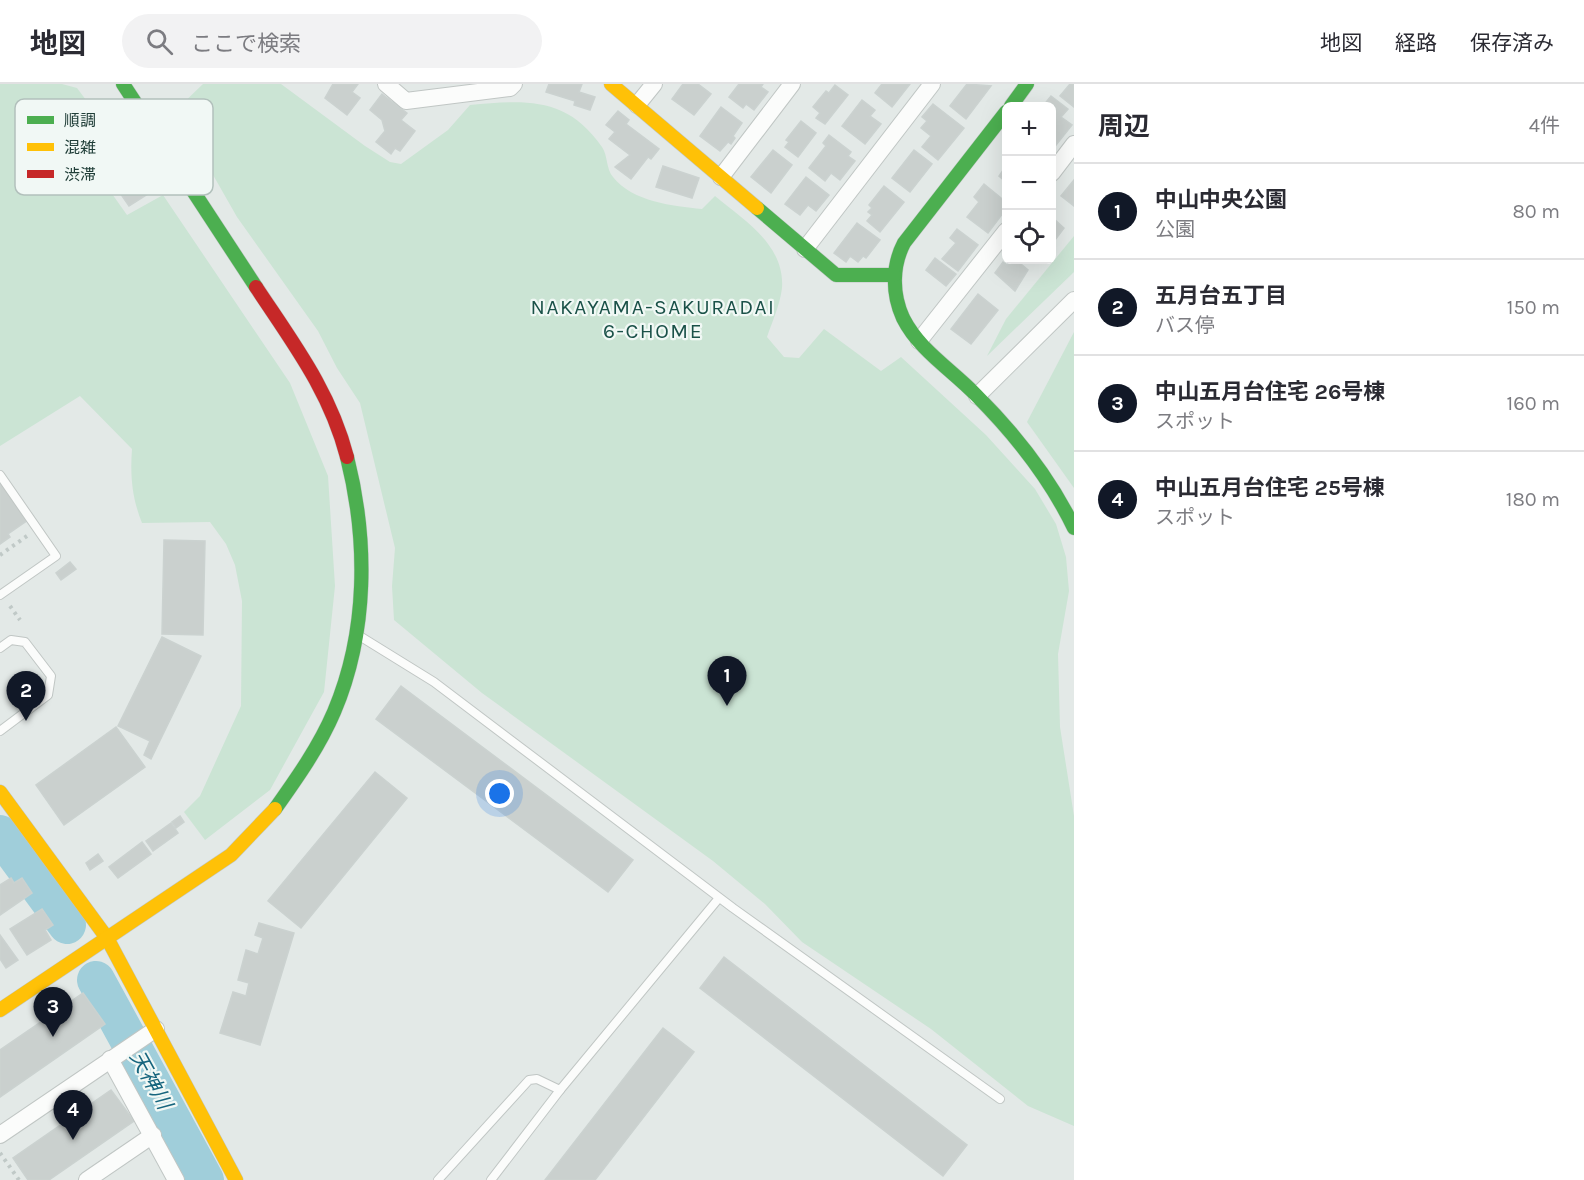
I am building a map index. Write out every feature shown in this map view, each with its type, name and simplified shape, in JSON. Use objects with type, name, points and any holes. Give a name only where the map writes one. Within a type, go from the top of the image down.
[{"type":"street","points":[[123,84],[133,99]]},
{"type":"street","points":[[386,84],[406,101],[510,88],[514,84]]},
{"type":"street","points":[[611,84],[836,275],[894,275]]},
{"type":"street","points":[[637,105],[654,84]]},
{"type":"street","points":[[721,177],[792,84]]},
{"type":"street","points":[[805,249],[932,84]]},
{"type":"street","points":[[1014,102],[1027,84]]},
{"type":"street","points":[[1002,117],[909,234],[897,259],[894,275],[898,302],[905,323],[919,341],[978,396],[1042,471],[1063,503],[1074,528]]},
{"type":"street","points":[[1056,168],[1074,144]]},
{"type":"street","points":[[0,1010],[231,855],[274,810],[305,766],[334,712],[352,657],[363,575],[354,486],[341,435],[322,388],[196,195]]},
{"type":"street","points":[[919,341],[1002,236]]},
{"type":"street","points":[[978,396],[1074,300]]},
{"type":"street","points":[[0,792],[107,938],[149,1034],[236,1180]]},
{"type":"street","points":[[0,1135],[149,1034]]},
{"type":"street","points":[[110,1059],[176,1180]]},
{"type":"street","points":[[87,1180],[153,1135]]},
{"type":"lane","points":[[0,475],[56,556],[0,595]]},
{"type":"lane","points":[[355,634],[435,682],[719,898],[1000,1099]]},
{"type":"lane","points":[[0,648],[11,640],[25,642],[51,676],[48,695],[0,731]]},
{"type":"lane","points":[[491,1180],[560,1090],[719,898]]},
{"type":"lane","points":[[438,1180],[529,1080],[537,1079],[560,1090]]},
{"type":"path","points":[[0,555],[30,533]]},
{"type":"path","points":[[0,1152],[19,1180]]},
{"type":"green space","points":[[0,84],[62,84],[77,88],[85,99],[15,99],[15,195],[113,195],[127,215],[163,195],[290,383],[328,476],[335,586],[324,692],[270,790],[205,840],[184,812],[200,796],[241,706],[242,601],[235,565],[226,544],[210,522],[142,523],[132,487],[132,449],[80,396],[0,446]]},
{"type":"green space","points":[[203,84],[281,84],[365,146],[390,162],[401,164],[448,130],[470,105],[527,103],[559,110],[589,130],[602,147],[613,177],[631,192],[654,201],[702,209],[715,196],[761,235],[777,259],[782,288],[767,337],[784,357],[799,358],[824,329],[881,371],[901,357],[986,435],[1035,489],[1056,524],[1066,557],[1069,591],[1058,654],[1060,727],[1074,816],[1074,1126],[1028,1106],[931,1029],[802,942],[765,904],[713,861],[482,693],[394,620],[392,586],[395,548],[360,403],[337,368],[318,331],[237,217],[213,175],[213,99],[187,99]]},
{"type":"green space","points":[[1074,236],[1074,272],[987,356],[1006,319],[1051,264],[1056,264],[1056,258]]},
{"type":"green space","points":[[1074,332],[1074,488],[1027,422]]},
{"type":"building","points":[[333,84],[358,84],[352,92],[360,98],[347,115],[325,98]]},
{"type":"building","points":[[549,84],[582,84],[579,92],[595,97],[590,110],[574,105],[575,101],[546,92]]},
{"type":"building","points":[[683,84],[698,84],[711,94],[694,115],[672,99]]},
{"type":"building","points":[[739,84],[763,84],[761,87],[768,92],[754,110],[746,104],[743,108],[729,97]]},
{"type":"building","points":[[882,84],[910,84],[892,107],[875,93]]},
{"type":"building","points":[[967,84],[991,86],[966,119],[950,106]]},
{"type":"building","points":[[1070,84],[1074,84],[1074,107],[1060,96]]},
{"type":"building","points":[[835,85],[848,95],[825,124],[816,118],[820,113],[813,107],[826,91],[829,93]]},
{"type":"building","points":[[382,94],[407,113],[401,120],[415,131],[400,151],[395,148],[391,154],[376,142],[385,131],[382,120],[370,110]]},
{"type":"building","points":[[1051,96],[1068,109],[1061,117],[1072,125],[1056,145],[1056,102],[1046,102]]},
{"type":"building","points":[[862,100],[875,110],[870,116],[881,124],[865,144],[842,126]]},
{"type":"building","points":[[933,104],[964,128],[938,160],[922,147],[931,136],[921,128],[927,121],[922,117]]},
{"type":"building","points":[[721,107],[742,123],[733,136],[735,138],[731,144],[728,142],[720,151],[700,136]]},
{"type":"building","points":[[618,111],[629,120],[626,124],[659,149],[651,159],[648,157],[631,179],[615,167],[630,155],[609,139],[615,132],[606,125]]},
{"type":"building","points":[[801,121],[816,133],[798,157],[785,147],[789,142],[786,140]]},
{"type":"building","points":[[829,135],[851,152],[848,156],[855,161],[840,180],[831,173],[825,181],[809,168],[826,146],[823,143]]},
{"type":"building","points":[[773,150],[792,165],[771,193],[751,177]]},
{"type":"building","points":[[914,150],[932,164],[910,192],[892,178]]},
{"type":"building","points":[[663,166],[699,178],[692,198],[656,187]]},
{"type":"building","points":[[806,177],[829,195],[816,211],[808,205],[800,215],[785,204]]},
{"type":"building","points":[[1074,180],[1074,206],[1061,196]]},
{"type":"building","points":[[984,184],[1002,199],[1002,214],[988,233],[967,217],[979,202],[974,197]]},
{"type":"building","points":[[884,186],[904,202],[880,232],[867,221],[872,215],[868,212],[872,208],[869,205]]},
{"type":"building","points":[[121,195],[146,195],[129,206]]},
{"type":"building","points":[[1056,221],[1064,228],[1056,239]]},
{"type":"building","points":[[857,223],[880,240],[866,258],[863,256],[858,262],[850,256],[846,262],[834,253]]},
{"type":"building","points":[[957,229],[978,245],[958,271],[942,259],[956,243],[950,238]]},
{"type":"building","points":[[935,258],[956,274],[946,286],[926,270]]},
{"type":"building","points":[[1002,263],[1021,264],[1028,270],[1015,291],[995,273]]},
{"type":"building","points":[[978,294],[998,310],[971,344],[951,329]]},
{"type":"building","points":[[0,481],[28,520],[8,534],[10,537],[0,544]]},
{"type":"building","points":[[164,540],[205,541],[203,635],[162,634]]},
{"type":"building","points":[[70,562],[76,569],[61,580],[56,573]]},
{"type":"building","points":[[162,637],[201,656],[151,759],[144,755],[150,741],[118,726]]},
{"type":"building","points":[[401,686],[633,860],[608,892],[376,719]]},
{"type":"building","points":[[116,727],[145,767],[64,825],[36,785]]},
{"type":"building","points":[[375,772],[407,798],[301,928],[268,901]]},
{"type":"building","points":[[180,816],[184,822],[176,828],[172,822]]},
{"type":"building","points":[[171,823],[178,833],[153,851],[146,841]]},
{"type":"building","points":[[142,842],[151,854],[118,878],[109,867]]},
{"type":"building","points":[[98,854],[103,861],[90,870],[86,863]]},
{"type":"building","points":[[11,878],[14,883],[22,878],[32,893],[0,915],[0,885]]},
{"type":"building","points":[[42,909],[53,925],[45,930],[51,940],[27,955],[10,929]]},
{"type":"building","points":[[259,923],[294,933],[260,1045],[220,1033],[233,992],[246,996],[249,983],[238,980],[246,950],[258,954],[263,938],[255,935]]},
{"type":"building","points":[[0,935],[18,960],[6,968],[0,959]]},
{"type":"building","points":[[724,957],[967,1145],[943,1176],[700,988]]},
{"type":"building","points":[[83,993],[105,1024],[0,1097],[0,1050]]},
{"type":"building","points":[[663,1028],[694,1052],[595,1180],[545,1180]]},
{"type":"building","points":[[111,1090],[134,1121],[49,1180],[28,1180],[13,1158]]},
{"type":"waterway","name":"天神川","points":[[0,834],[67,925]]},
{"type":"waterway","name":"天神川","points":[[96,980],[205,1180]]},
{"type":"traffic: fast","points":[[123,84],[133,99]]},
{"type":"traffic: fast","points":[[1014,102],[1027,84]]},
{"type":"traffic: fast","points":[[1002,117],[904,243],[897,261],[895,290],[903,318],[918,340],[967,386],[1018,441],[1043,474],[1074,528]]},
{"type":"traffic: fast","points":[[196,195],[256,287]]},
{"type":"traffic: fast","points":[[757,208],[836,275],[894,275]]},
{"type":"traffic: fast","points":[[275,809],[322,738],[345,681],[353,650],[359,618],[361,553],[359,521],[347,457]]},
{"type":"traffic: slow","points":[[611,84],[757,208]]},
{"type":"traffic: slow","points":[[0,792],[107,938],[236,1180]]},
{"type":"traffic: slow","points":[[0,1010],[231,855],[275,809]]},
{"type":"traffic: jam","points":[[256,287],[309,368],[331,410],[347,457]]},
{"type":"place","name":"中山中央公園","points":[[727,706]]},
{"type":"place","name":"五月台五丁目","points":[[26,721]]},
{"type":"place","name":"中山五月台住宅 26号棟","points":[[53,1037]]},
{"type":"place","name":"中山五月台住宅 25号棟","points":[[73,1140]]},
{"type":"district","name":"NAKAYAMA-SAKURADAI 6-CHOME","points":[[653,319]]}]
